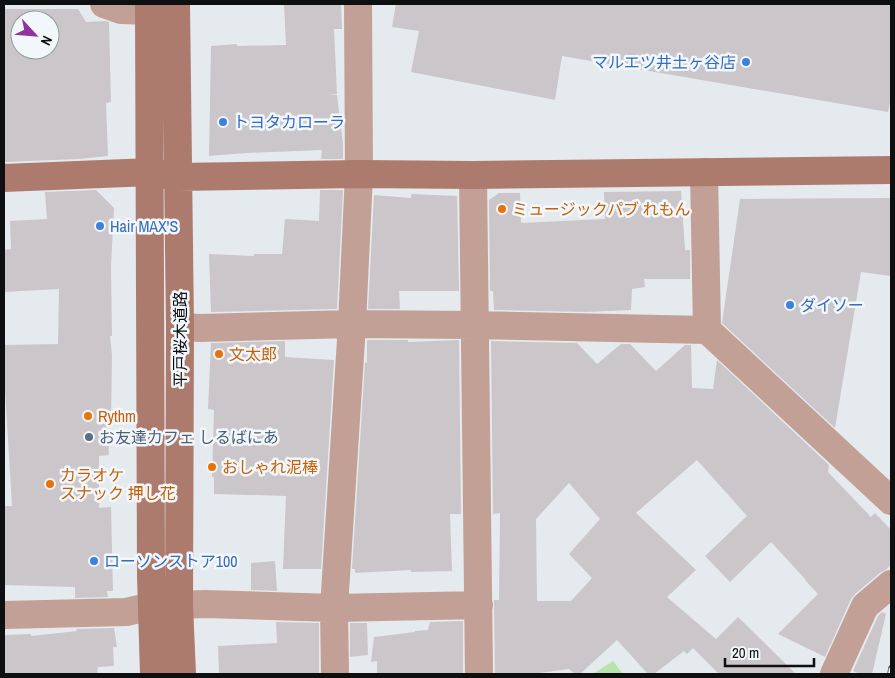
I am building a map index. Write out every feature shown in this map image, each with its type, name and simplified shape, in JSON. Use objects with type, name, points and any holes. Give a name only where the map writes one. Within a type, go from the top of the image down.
[{"type":"main road","name":"平戸桜木道路","points":[[154,674],[166,606],[180,327],[176,4]]},
{"type":"main road","name":"平戸桜木道路","points":[[149,7],[151,536],[182,674]]},
{"type":"main road","points":[[4,178],[151,172],[178,177],[891,170]]},
{"type":"street","points":[[104,4],[121,10],[149,7]]},
{"type":"street","points":[[335,674],[334,608],[352,324],[359,174],[358,4]]},
{"type":"street","points":[[704,172],[707,330]]},
{"type":"street","points":[[473,175],[479,674]]},
{"type":"street","points":[[180,327],[352,324],[707,330],[891,501]]},
{"type":"street","points":[[834,674],[865,606],[891,584]]},
{"type":"street","points":[[4,614],[126,612],[166,606],[205,604],[334,608],[478,605]]},
{"type":"green space","points":[[613,661],[623,674],[593,674]]},
{"type":"building","points":[[284,4],[341,4],[342,29],[334,29],[337,94],[327,95],[337,95],[343,159],[321,159],[322,150],[209,156],[211,46],[237,44],[237,46],[286,45]]},
{"type":"building","name":"マルエツ井土ヶ谷店","points":[[396,4],[891,4],[891,98],[888,112],[562,56],[555,100],[411,72],[419,31],[392,27]]},
{"type":"building","points":[[4,9],[78,9],[86,22],[109,22],[111,102],[106,103],[108,156],[4,162]]},
{"type":"building","points":[[96,190],[114,208],[111,266],[112,336],[110,336],[112,355],[111,419],[107,419],[109,455],[99,456],[99,508],[111,507],[113,591],[107,591],[108,597],[75,598],[75,587],[4,585],[4,506],[12,506],[4,390],[4,345],[58,344],[59,289],[4,292],[4,250],[11,249],[10,221],[47,219],[45,192]]},
{"type":"building","points":[[320,190],[343,190],[337,309],[211,312],[209,254],[254,256],[254,254],[282,254],[285,219],[319,221]]},
{"type":"building","points":[[681,191],[685,250],[690,250],[690,279],[644,279],[645,287],[632,289],[631,310],[585,312],[494,310],[493,291],[490,291],[489,200],[499,193],[520,193],[521,223],[605,219],[604,192]]},
{"type":"building","points":[[411,194],[457,196],[459,291],[399,291],[400,309],[368,309],[374,195],[411,198]]},
{"type":"building","name":"ダイソー","points":[[891,198],[891,276],[861,272],[835,428],[722,323],[740,199]]},
{"type":"building","points":[[367,340],[408,340],[408,342],[459,340],[461,514],[450,514],[452,571],[411,572],[411,570],[355,573],[355,569],[352,569],[365,362],[367,363]]},
{"type":"building","points":[[285,341],[285,357],[334,360],[321,569],[283,569],[286,496],[214,494],[214,477],[212,477],[214,410],[208,409],[211,343]]},
{"type":"building","points":[[491,341],[577,343],[597,364],[621,344],[630,344],[656,371],[685,345],[691,345],[692,388],[713,389],[717,360],[829,465],[828,472],[871,517],[875,513],[891,530],[891,564],[851,599],[825,657],[778,634],[818,594],[771,542],[730,582],[705,556],[747,516],[697,460],[636,513],[696,570],[667,597],[716,639],[738,617],[796,674],[719,674],[693,648],[687,654],[684,651],[654,674],[648,674],[617,640],[580,674],[575,674],[569,669],[532,674],[495,674],[494,600],[499,600],[500,513],[493,514]],"holes":[[[569,483],[600,519],[569,554],[592,578],[571,601],[537,601],[536,519]]]},
{"type":"building","points":[[275,561],[277,591],[251,590],[251,563]]},
{"type":"building","points":[[882,612],[886,614],[872,674],[860,674],[853,671],[878,616]]},
{"type":"building","points":[[463,621],[463,674],[377,674],[377,661],[371,662],[374,637],[428,630],[430,622]]},
{"type":"building","points":[[276,622],[319,623],[319,674],[219,674],[218,646],[277,643]]},
{"type":"building","points":[[350,623],[367,623],[368,655],[350,657]]},
{"type":"building","points":[[114,628],[117,647],[113,647],[114,666],[98,667],[97,674],[4,674],[4,635],[31,634],[31,636],[77,631],[76,629]]},
{"type":"railway","points":[[890,674],[891,668]]},
{"type":"place","name":"マルエツ井土ヶ谷店","points":[[746,62]]},
{"type":"place","name":"トヨタカローラ","points":[[223,122]]},
{"type":"place","name":"ミュージックパブ れもん","points":[[502,209]]},
{"type":"place","name":"Hair MAX'S","points":[[100,226]]},
{"type":"place","name":"ダイソー","points":[[790,305]]},
{"type":"place","name":"文太郎","points":[[219,354]]},
{"type":"place","name":"Rythm","points":[[88,416]]},
{"type":"place","name":"お友達カフェ しるばにあ","points":[[89,437]]},
{"type":"place","name":"おしゃれ泥棒","points":[[212,467]]},
{"type":"place","name":"カラオケ スナック 押し花","points":[[50,484]]},
{"type":"place","name":"ローソンストア100","points":[[94,561]]}]
